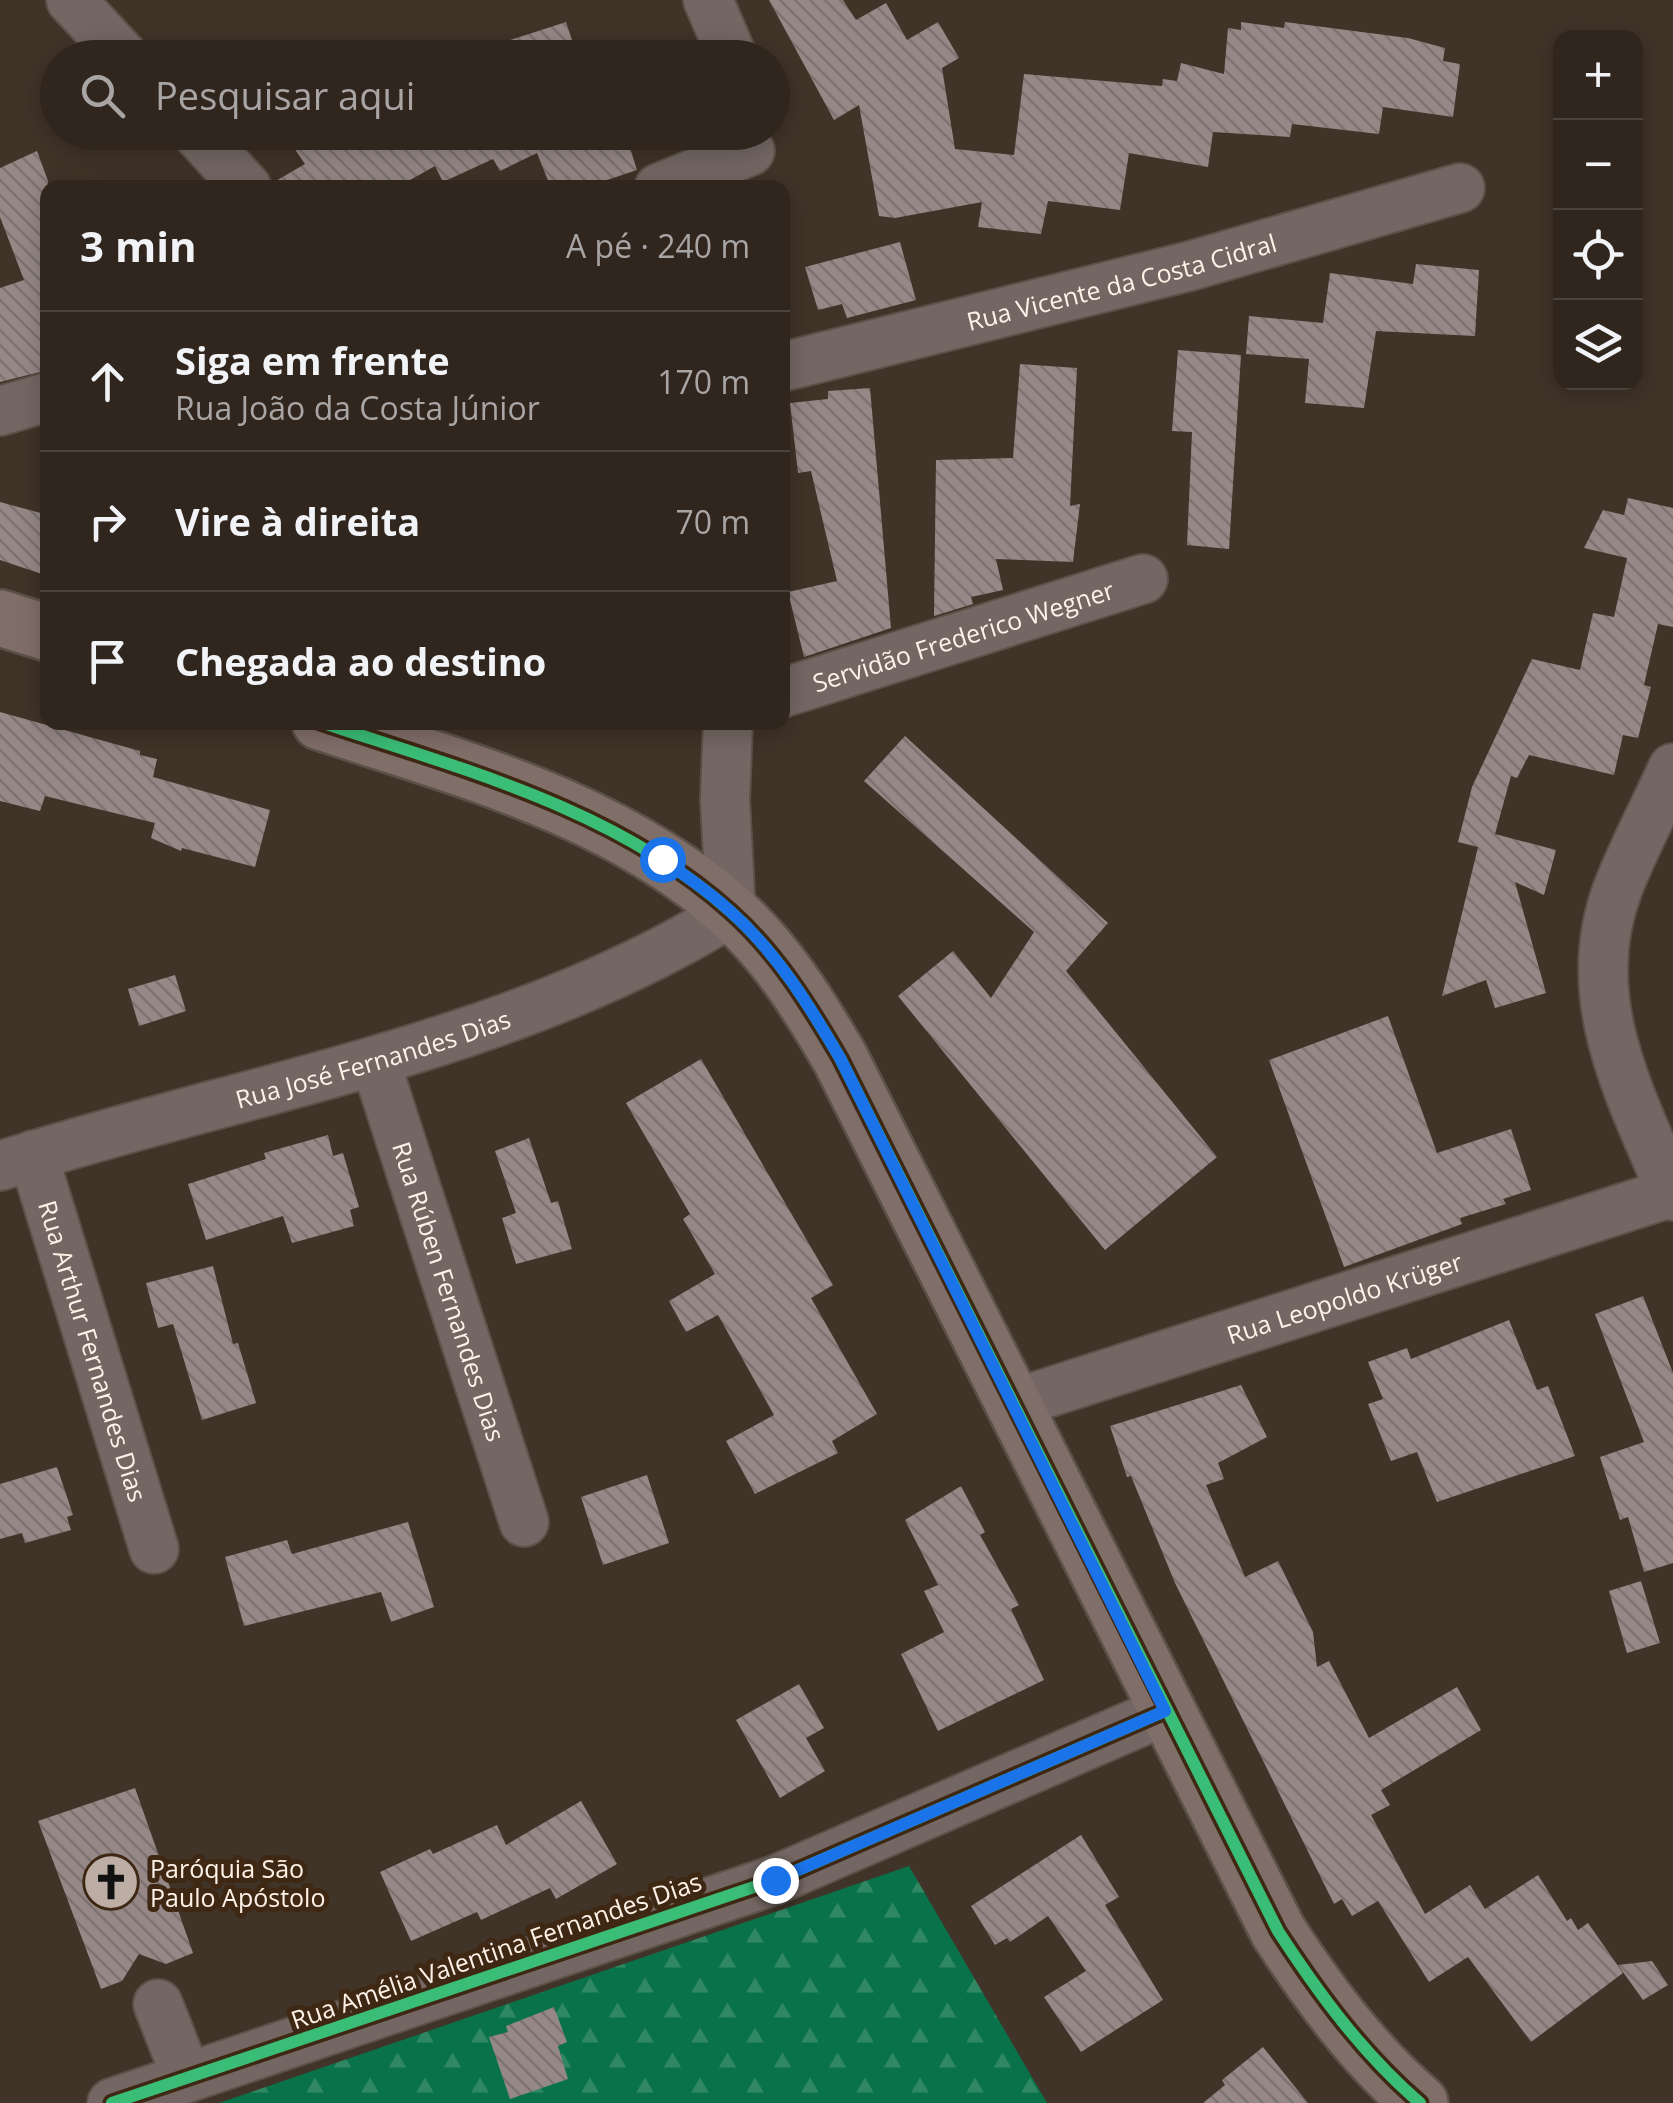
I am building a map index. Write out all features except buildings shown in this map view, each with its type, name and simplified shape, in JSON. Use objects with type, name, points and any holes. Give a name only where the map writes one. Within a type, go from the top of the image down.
[{"type":"main road","points":[[0,618],[40,630]]},
{"type":"main road","points":[[344,730],[473,773],[598,824],[662,859],[731,912],[800,992],[840,1058],[1278,1931],[1319,1993],[1409,2100]]},
{"type":"street","points":[[71,0],[108,40]]},
{"type":"street","points":[[708,0],[725,40]]},
{"type":"street","points":[[213,150],[241,180]]},
{"type":"street","points":[[682,180],[750,157]]},
{"type":"street","name":"Rua Vicente da Costa Cidral","points":[[790,365],[1190,266],[1460,188]]},
{"type":"street","points":[[0,411],[40,399]]},
{"type":"street","name":"Servidão Frederico Wegner","points":[[790,690],[1143,579]]},
{"type":"street","points":[[728,730],[726,836],[731,912]]},
{"type":"street","points":[[1673,768],[1618,890],[1601,966],[1602,1001],[1612,1048],[1673,1194]]},
{"type":"street","name":"Rua José Fernandes Dias","points":[[16,1161],[374,1061],[626,972],[731,912]]},
{"type":"street","name":"Rua Rúben Fernandes Dias","points":[[374,1061],[524,1522]]},
{"type":"street","name":"Rua Arthur Fernandes Dias","points":[[16,1161],[154,1549]]},
{"type":"street","name":"Rua Leopoldo Krüger","points":[[1013,1404],[1673,1194]]},
{"type":"street","name":"Rua Amélia Valentina Fernandes Dias","points":[[112,2103],[775,1880],[1165,1711]]},
{"type":"street","points":[[158,2004],[187,2078]]},
{"type":"green space","points":[[909,1866],[1047,2103],[219,2103]]},
{"type":"cycle path","points":[[344,730],[536,796],[639,845],[731,912],[778,962],[840,1058],[1278,1931],[1343,2022],[1420,2103]]},
{"type":"cycle path","points":[[112,2103],[775,1880],[1165,1711]]},
{"type":"place","name":"Paróquia São Paulo Apóstolo","points":[[111,1882]]},
{"type":"route","points":[[662,859],[731,912],[764,946],[800,992],[840,1058],[1165,1711],[775,1880]]}]
